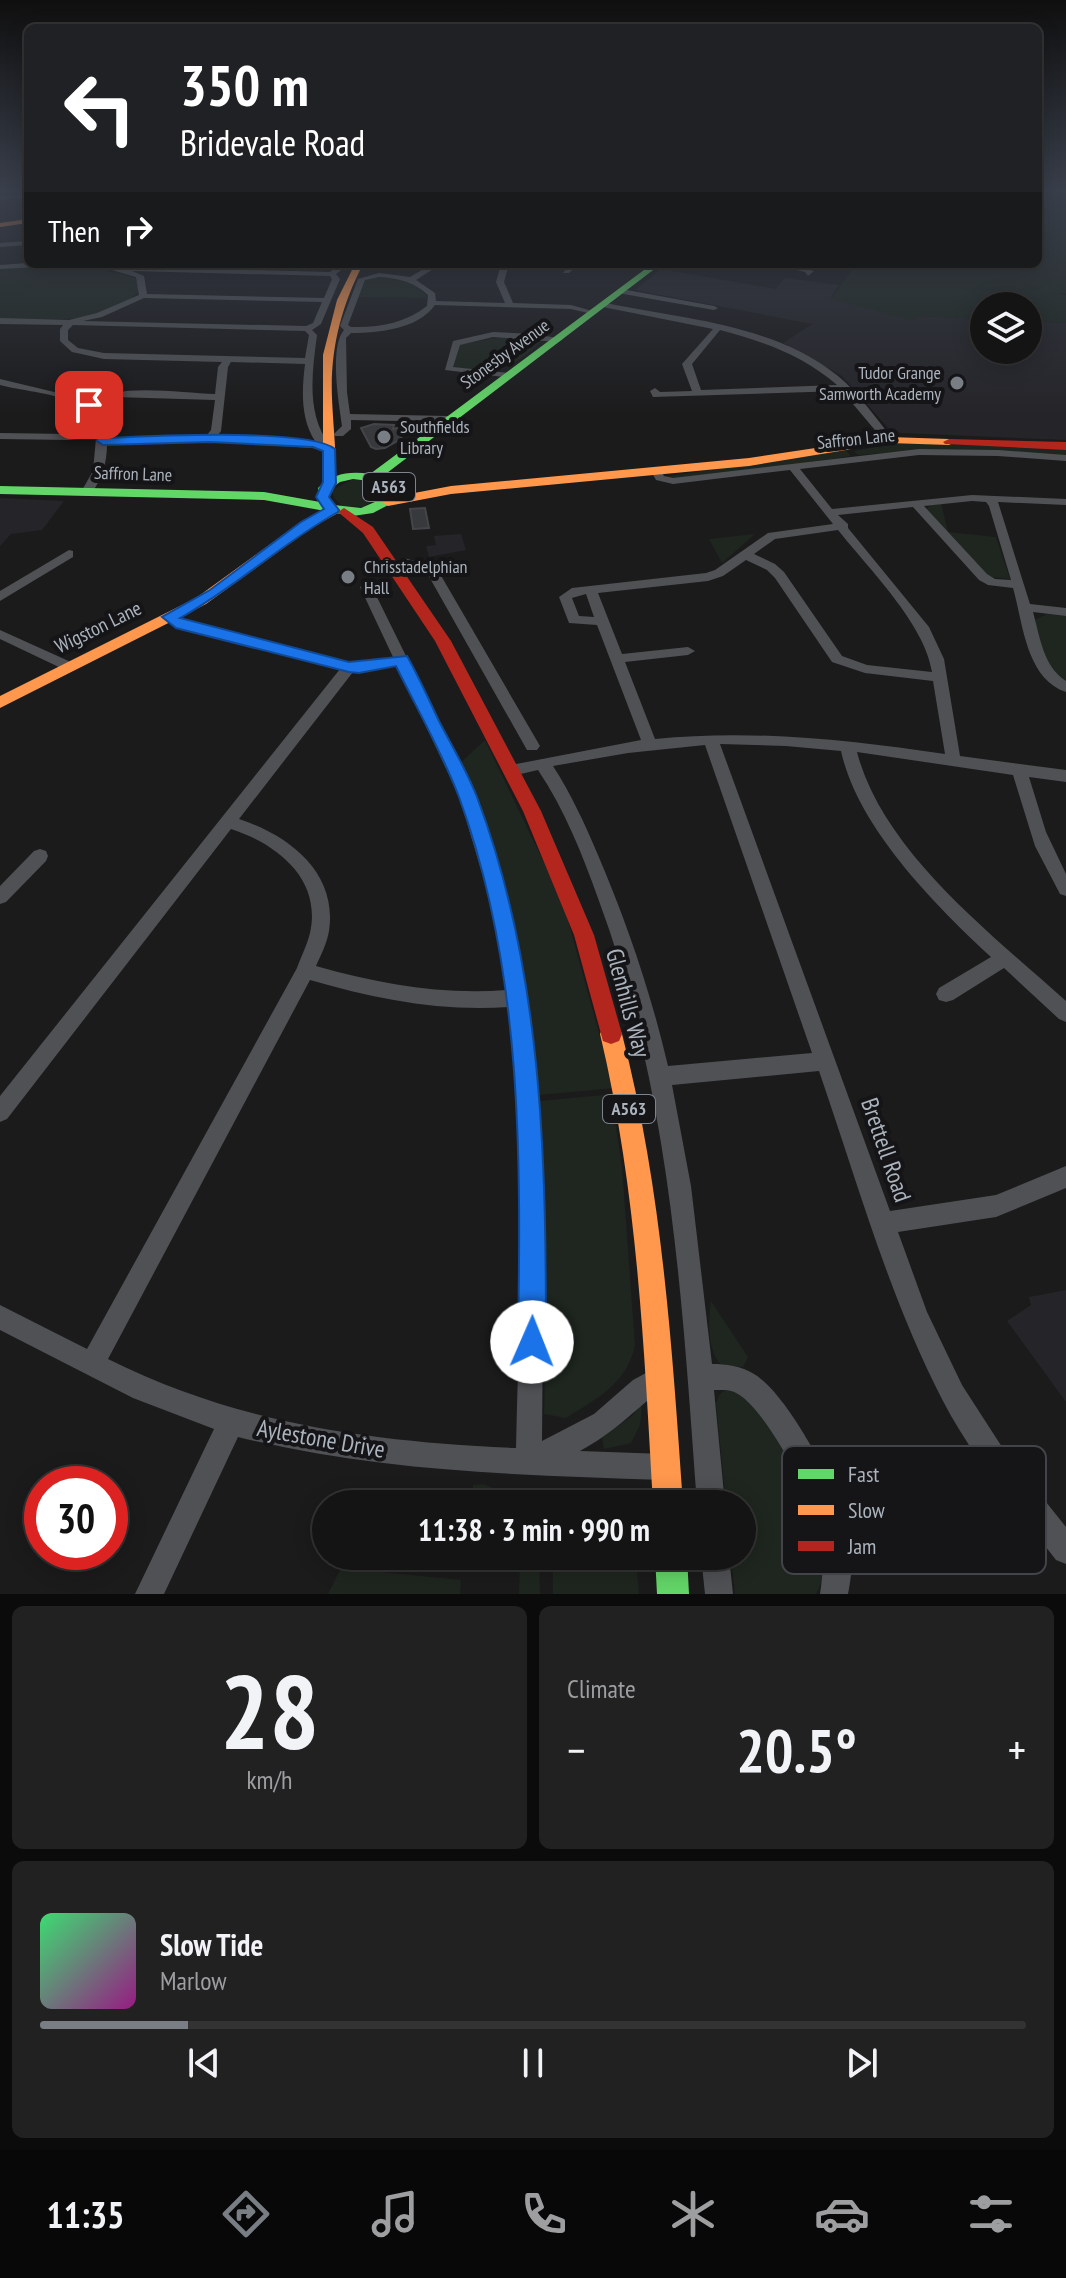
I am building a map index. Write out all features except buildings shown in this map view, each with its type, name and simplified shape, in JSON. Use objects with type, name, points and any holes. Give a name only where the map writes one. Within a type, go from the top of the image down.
[{"type":"main road","name":"Stonesby Avenue","points":[[377,478],[449,419],[652,268]]},
{"type":"main road","name":"A563","points":[[334,436],[328,483],[323,497],[336,510],[366,511],[388,502],[391,490],[343,453],[334,436],[327,410],[324,365],[328,333],[338,302],[366,270]]},
{"type":"main road","name":"Saffron Lane","points":[[388,502],[451,490],[749,462],[889,440],[1066,446]]},
{"type":"main road","name":"A563","points":[[328,483],[343,477],[377,478]]},
{"type":"main road","name":"Saffron Lane","points":[[377,478],[451,490]]},
{"type":"main road","name":"Saffron Lane","points":[[264,496],[328,483]]},
{"type":"main road","name":"Saffron Lane","points":[[0,490],[264,496],[336,510]]},
{"type":"main road","name":"Glenhills Way","points":[[388,502],[383,524],[404,562],[418,599],[512,770],[546,841],[584,935],[624,1079],[641,1185],[667,1490]]},
{"type":"main road","name":"Glenhills Way","points":[[336,510],[368,530],[386,561],[418,599]]},
{"type":"main road","name":"Wigston Lane","points":[[0,703],[215,593],[306,525],[336,510]]},
{"type":"main road","points":[[672,1570],[673,1594]]},
{"type":"street","points":[[0,267],[24,266]]},
{"type":"street","points":[[72,268],[332,274],[340,268]]},
{"type":"street","points":[[112,268],[140,276],[160,270]]},
{"type":"street","points":[[411,280],[430,268]]},
{"type":"street","points":[[504,268],[500,282],[510,306]]},
{"type":"street","points":[[566,271],[569,268]]},
{"type":"street","points":[[795,268],[810,271],[808,274]]},
{"type":"street","points":[[349,330],[344,326],[366,270],[411,280],[429,290],[433,303]]},
{"type":"street","points":[[0,321],[70,323],[100,319],[307,329],[317,324],[336,279],[332,274]]},
{"type":"street","points":[[140,276],[143,296]]},
{"type":"street","points":[[621,291],[714,308]]},
{"type":"street","points":[[100,319],[143,296],[325,300]]},
{"type":"street","points":[[334,436],[342,338],[349,330],[402,323],[423,313],[433,303],[599,308],[718,328],[788,350],[824,370],[846,388],[889,440]]},
{"type":"street","points":[[70,323],[62,331],[64,341],[71,348],[91,355],[308,361]]},
{"type":"street","points":[[698,394],[687,364],[718,328]]},
{"type":"street","points":[[307,329],[313,335],[308,361],[310,424],[315,436],[334,436]]},
{"type":"street","points":[[509,376],[448,368],[456,343],[497,336],[559,339]]},
{"type":"street","points":[[210,438],[216,431],[223,367],[228,360]]},
{"type":"street","points":[[0,382],[61,395],[87,408],[99,419],[102,437],[99,475],[87,492]]},
{"type":"street","points":[[655,395],[846,388]]},
{"type":"street","points":[[87,408],[99,399],[114,394],[218,397]]},
{"type":"street","points":[[0,436],[334,436],[449,419]]},
{"type":"street","name":"Saffron Lane","points":[[656,471],[660,478],[673,481],[919,452],[1066,458]]},
{"type":"street","points":[[793,467],[844,526],[922,627],[937,659],[953,759]]},
{"type":"street","points":[[832,512],[989,498],[1066,502]]},
{"type":"street","points":[[989,498],[995,506],[1042,666],[1050,677],[1066,687]]},
{"type":"street","points":[[915,503],[983,577],[992,582],[1018,585]]},
{"type":"street","points":[[603,621],[584,622],[571,618],[565,597],[572,592],[708,577],[719,573],[764,540],[780,534],[844,526]]},
{"type":"street","points":[[0,597],[69,554]]},
{"type":"street","points":[[745,555],[780,575],[837,659],[865,669],[941,677]]},
{"type":"street","points":[[404,562],[432,570],[577,827],[611,905],[661,1076],[687,1218],[710,1490]]},
{"type":"street","points":[[366,587],[467,796],[497,893],[518,998],[524,1042],[533,1190],[529,1461],[602,1424],[626,1407],[642,1387],[660,1379]]},
{"type":"street","points":[[591,591],[650,744]]},
{"type":"street","points":[[1025,607],[1066,612]]},
{"type":"street","points":[[169,617],[182,625],[349,667],[401,660]]},
{"type":"street","points":[[0,634],[68,666]]},
{"type":"street","points":[[617,659],[688,651]]},
{"type":"street","points":[[0,1112],[349,667]]},
{"type":"street","points":[[481,712],[497,701],[501,689]]},
{"type":"street","points":[[512,770],[537,755],[710,739],[784,740],[848,746],[1066,776]]},
{"type":"street","name":"Brettell Road","points":[[710,739],[917,1317],[953,1394],[987,1446]]},
{"type":"street","points":[[848,746],[849,759],[875,813],[903,856],[935,892],[1066,1013]]},
{"type":"street","points":[[1019,770],[1036,835],[1066,889]]},
{"type":"street","points":[[92,1364],[305,971],[320,929],[320,898],[310,873],[291,852],[269,836],[228,822]]},
{"type":"street","points":[[0,897],[40,856]]},
{"type":"street","points":[[946,994],[1007,957]]},
{"type":"street","points":[[305,971],[359,987],[416,998],[452,1002],[518,998]]},
{"type":"street","points":[[661,1076],[827,1061]]},
{"type":"street","points":[[883,1223],[996,1206],[1066,1177]]},
{"type":"street","name":"Aylestone Drive","points":[[0,1317],[169,1400],[231,1422],[398,1453],[666,1467]]},
{"type":"street","points":[[702,1377],[733,1378],[754,1389],[792,1446]]},
{"type":"street","points":[[149,1594],[231,1422]]},
{"type":"street","name":"Brettell Road","points":[[1046,1524],[1066,1550]]},
{"type":"street","points":[[716,1570],[719,1594]]},
{"type":"street","points":[[834,1594],[837,1574]]},
{"type":"shaded area","points":[[1066,265],[1066,293],[1058,293],[1066,295],[1066,323],[1042,322],[1042,292],[970,292],[970,318],[920,316],[911,320],[831,299],[853,268]]},
{"type":"shaded area","points":[[0,268],[98,269],[135,278],[140,288],[129,300],[114,309],[96,314],[55,320],[0,320]]},
{"type":"shaded area","name":"Tudor Grange Samworth Academy","points":[[661,269],[775,289],[785,278],[839,285],[831,298],[920,316],[970,318],[970,364],[1042,364],[1042,322],[1066,323],[1066,440],[901,433],[888,428],[842,376],[783,343],[812,324],[635,290]]},
{"type":"shaded area","points":[[379,277],[413,285],[428,298],[359,297],[366,278]]},
{"type":"shaded area","points":[[504,337],[539,339],[540,342],[522,358],[499,368],[475,372],[452,367],[459,344]]},
{"type":"shaded area","points":[[898,443],[1066,448],[1066,456],[926,450],[858,455],[854,451]]},
{"type":"shaded area","points":[[845,449],[851,456],[742,473],[674,479],[664,477]]},
{"type":"shaded area","points":[[353,479],[374,482],[382,496],[363,507],[342,506],[334,498],[332,490]]},
{"type":"shaded area","points":[[0,498],[64,501],[42,530],[11,534],[0,546]]},
{"type":"shaded area","points":[[941,503],[948,532],[996,537],[1010,579],[989,577],[926,510],[931,504]]},
{"type":"shaded area","points":[[461,534],[466,550],[429,557],[426,546],[436,545],[434,536]]},
{"type":"shaded area","points":[[755,534],[722,563],[709,539]]},
{"type":"shaded area","points":[[1047,614],[1066,616],[1066,681],[1048,662],[1039,637],[1035,620]]},
{"type":"shaded area","points":[[485,740],[563,902],[614,1088],[540,1095],[527,1010],[459,764]]},
{"type":"shaded area","points":[[604,1095],[612,1101],[622,1167],[635,1346],[618,1380],[566,1418],[544,1414],[547,1271],[540,1101]]},
{"type":"shaded area","points":[[1066,1290],[1066,1402],[1007,1321],[1031,1305],[1029,1297]]},
{"type":"shaded area","points":[[711,1301],[748,1357],[743,1367],[723,1366],[714,1353],[709,1327]]},
{"type":"shaded area","points":[[737,1387],[761,1408],[782,1446],[782,1574],[823,1574],[816,1594],[735,1594],[732,1570],[756,1570],[756,1490],[725,1490],[716,1403],[724,1391]]},
{"type":"shaded area","points":[[642,1407],[640,1425],[631,1443],[604,1449],[602,1437],[632,1416]]},
{"type":"shaded area","points":[[483,1484],[498,1490],[472,1490],[473,1485]]},
{"type":"shaded area","points":[[340,1570],[461,1580],[460,1594],[328,1594]]},
{"type":"shaded area","points":[[520,1570],[539,1570],[540,1594],[519,1594]]},
{"type":"shaded area","points":[[553,1570],[637,1571],[639,1594],[553,1594]]},
{"type":"traffic: fast","points":[[375,476],[652,268]]},
{"type":"traffic: fast","points":[[353,475],[381,479],[391,490],[390,499],[376,508],[361,512],[329,508],[323,497],[324,488],[336,479],[353,475]]},
{"type":"traffic: fast","points":[[0,490],[264,496],[329,508]]},
{"type":"traffic: fast","points":[[672,1570],[673,1594]]},
{"type":"traffic: slow","points":[[329,483],[328,355],[336,318],[357,268]]},
{"type":"traffic: slow","points":[[388,502],[451,490],[749,462],[889,440],[949,442]]},
{"type":"traffic: slow","points":[[0,703],[201,601],[306,525],[333,510]]},
{"type":"traffic: slow","points":[[611,1034],[625,1090],[644,1207],[667,1490]]},
{"type":"traffic: jam","points":[[949,442],[1066,446]]},
{"type":"traffic: jam","points":[[344,512],[368,530],[443,641],[532,811],[584,935],[611,1034]]},
{"type":"place","name":"Tudor Grange Samworth Academy","points":[[957,383]]},
{"type":"place","name":"Southfields Library","points":[[384,437]]},
{"type":"place","name":"Chrisstadelphian Hall","points":[[348,577]]},
{"type":"route","points":[[89,405],[87,408],[101,424],[103,441],[210,438],[315,443],[329,449],[329,483],[322,493],[326,505],[333,510],[306,525],[215,593],[169,617],[182,625],[349,667],[401,660],[467,796],[497,893],[512,959],[529,1099],[533,1190],[532,1342]]}]
